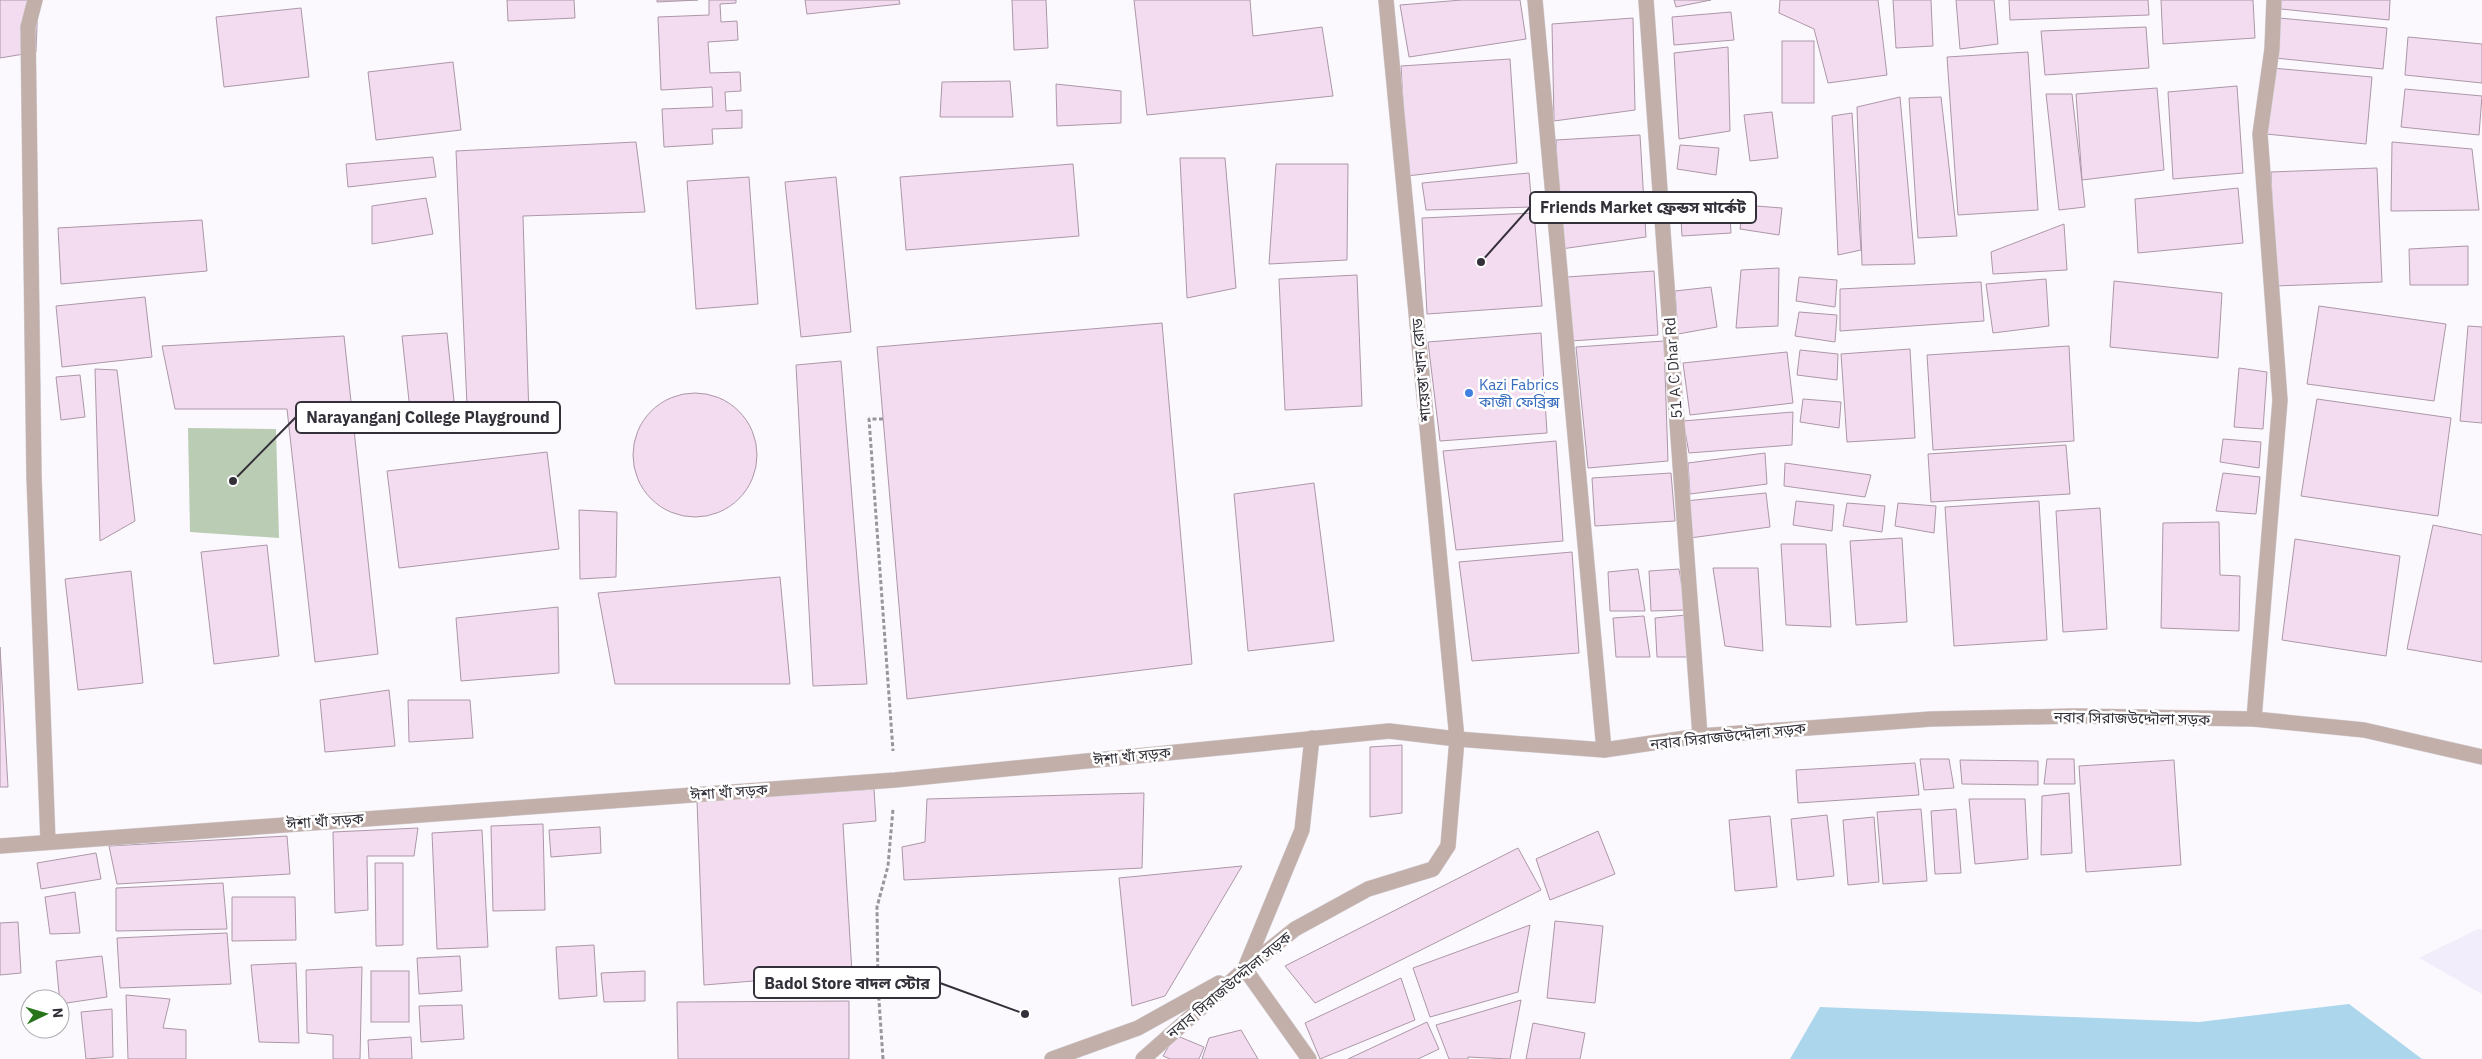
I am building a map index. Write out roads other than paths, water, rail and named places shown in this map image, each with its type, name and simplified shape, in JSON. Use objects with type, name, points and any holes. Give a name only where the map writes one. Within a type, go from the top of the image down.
[{"type":"street","points":[[35,0],[28,27],[34,448],[48,842]]},
{"type":"street","name":"শায়েস্তা খান রোড","points":[[1386,0],[1457,739]]},
{"type":"street","points":[[1535,0],[1604,750]]},
{"type":"street","name":"51 A C Dhar Rd","points":[[1646,0],[1700,736]]},
{"type":"street","points":[[2254,719],[2280,400],[2260,134],[2272,50],[2274,0]]},
{"type":"street","name":"নবাব সিরাজউদ্দৌলা সড়ক","points":[[1143,1059],[1245,969],[1295,929],[1368,889],[1433,869],[1448,846],[1457,739],[1604,750],[1700,736],[1996,717],[2254,719],[2364,730],[2482,757]]},
{"type":"street","name":"ঈশা খাঁ সড়ক","points":[[0,846],[895,780],[1389,730],[1457,739]]},
{"type":"street","points":[[1052,1059],[1138,1028],[1245,969],[1302,830],[1312,738]]},
{"type":"street","points":[[1245,969],[1309,1059]]},
{"type":"water","points":[[2349,1004],[2422,1059],[1790,1059],[1820,1007],[2199,1022]]},
{"type":"place","name":"Friends Market ফ্রেন্ডস মার্কেট","points":[[1481,262]]},
{"type":"place","name":"Kazi Fabrics কাজী ফেব্রিক্স","points":[[1469,393]]},
{"type":"place","name":"Narayanganj College Playground","points":[[233,481]]},
{"type":"place","name":"Badol Store বাদল স্টোর","points":[[1025,1014]]}]
